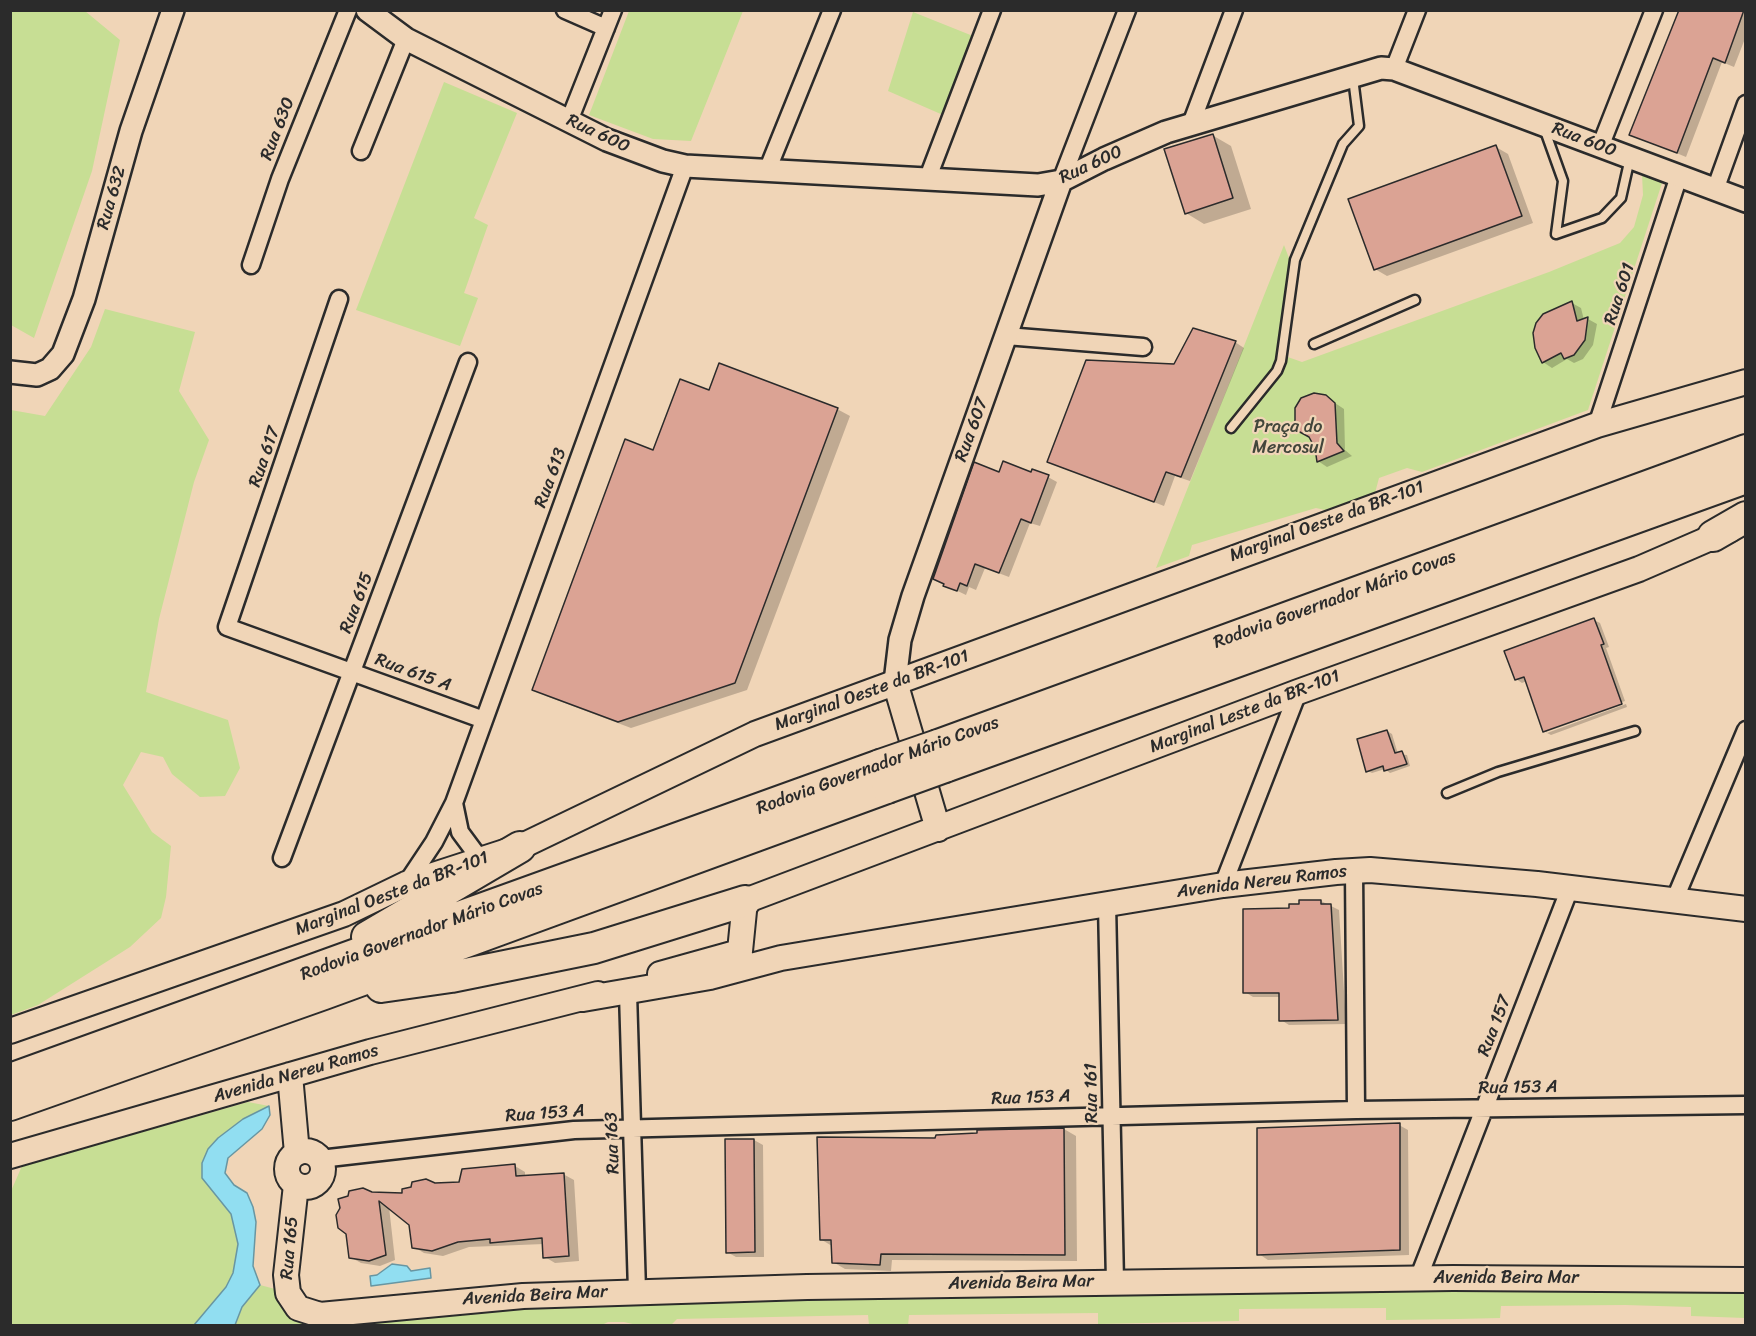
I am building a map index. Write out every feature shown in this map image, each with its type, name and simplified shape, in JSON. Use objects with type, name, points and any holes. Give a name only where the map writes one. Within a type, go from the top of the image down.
[{"type":"highway","name":"Rodovia Governador Mário Covas","points":[[942,756],[1746,450]]},
{"type":"highway","name":"Rodovia Governador Mário Covas","points":[[10,1105],[316,984],[883,776],[1746,478]]},
{"type":"highway","points":[[1713,536],[1746,517]]},
{"type":"highway","points":[[316,984],[520,847]]},
{"type":"highway","points":[[316,984],[452,977],[594,948],[745,901]]},
{"type":"highway","name":"Rodovia Governador Mário Covas","points":[[10,1079],[316,984]]},
{"type":"main road","name":"Marginal Oeste da BR-101","points":[[10,1030],[344,914],[406,884],[520,847],[755,734],[1597,425],[1746,382]]},
{"type":"main road","name":"Marginal Leste da BR-101","points":[[745,901],[1298,692],[1639,569],[1746,523]]},
{"type":"main road","points":[[895,682],[938,829]]},
{"type":"main road","name":"Avenida Nereu Ramos","points":[[583,999],[711,977],[782,958],[1107,904],[1223,885],[1354,871],[1423,874],[1570,888],[1746,909]]},
{"type":"main road","points":[[711,977],[737,959],[740,951],[745,901]]},
{"type":"main road","name":"Avenida Nereu Ramos","points":[[10,1156],[436,1034],[583,999],[699,961],[740,951],[782,958]]},
{"type":"main road","points":[[290,1075],[309,1156]]},
{"type":"main road","name":"Rua 165","points":[[298,1308],[288,1293],[286,1283],[296,1185],[287,1172],[291,1158],[309,1156]]},
{"type":"main road","name":"Avenida Beira Mar","points":[[298,1308],[320,1315],[466,1299],[637,1291],[1115,1282],[1418,1279],[1746,1280]]},
{"type":"street","name":"Rua 632","points":[[10,372],[37,375],[50,369],[63,354],[75,327],[131,131],[173,10]]},
{"type":"street","name":"Rua 630","points":[[251,265],[284,167],[348,10]]},
{"type":"street","name":"Rua 600","points":[[367,10],[406,39],[569,121],[636,152],[685,166],[1038,185],[1061,181],[1136,144],[1191,124],[1381,68],[1395,69],[1746,201]]},
{"type":"street","points":[[566,10],[606,28]]},
{"type":"street","points":[[569,121],[613,10]]},
{"type":"street","points":[[767,171],[832,10]]},
{"type":"street","points":[[927,180],[992,10]]},
{"type":"street","points":[[1061,181],[1127,10]]},
{"type":"street","points":[[1191,124],[1234,10]]},
{"type":"street","points":[[1395,69],[1418,10]]},
{"type":"street","points":[[1600,147],[1654,10]]},
{"type":"street","points":[[361,151],[406,39]]},
{"type":"street","points":[[1715,190],[1746,104]]},
{"type":"street","name":"Rua 613","points":[[406,884],[434,842],[454,803],[685,166]]},
{"type":"street","name":"Rua 601","points":[[1597,425],[1679,176]]},
{"type":"street","name":"Rua 607","points":[[895,682],[900,640],[913,596],[1061,181]]},
{"type":"street","name":"Rua 617","points":[[227,627],[339,299]]},
{"type":"street","points":[[1006,336],[1143,346]]},
{"type":"street","name":"Rua 615","points":[[282,858],[468,362]]},
{"type":"street","name":"Rua 615 A","points":[[227,627],[484,720]]},
{"type":"street","points":[[1223,885],[1298,692]]},
{"type":"street","points":[[1674,901],[1746,730]]},
{"type":"street","points":[[454,803],[460,832],[480,859]]},
{"type":"street","points":[[1354,871],[1356,1110]]},
{"type":"street","name":"Rua 157","points":[[1418,1279],[1570,888]]},
{"type":"street","name":"Rua 161","points":[[1107,904],[1115,1282]]},
{"type":"street","name":"Rua 163","points":[[628,993],[637,1291]]},
{"type":"street","name":"Rua 153 A","points":[[309,1156],[549,1131],[1112,1115],[1746,1105]]},
{"type":"lane","points":[[1231,428],[1277,371],[1281,361],[1295,260],[1343,144],[1359,126],[1352,75]]},
{"type":"lane","points":[[1543,125],[1563,181],[1556,234],[1602,218],[1621,198],[1630,158]]},
{"type":"lane","points":[[1314,344],[1415,300]]},
{"type":"lane","points":[[1448,793],[1498,772],[1635,731]]},
{"type":"green space","points":[[11,10],[85,11],[120,40],[92,171],[34,338],[11,325]]},
{"type":"green space","points":[[629,11],[743,11],[691,141],[653,139],[589,115]]},
{"type":"green space","points":[[913,12],[973,36],[943,115],[888,91]]},
{"type":"green space","points":[[444,82],[517,113],[474,218],[488,225],[464,293],[478,298],[460,346],[356,310]]},
{"type":"green space","name":"Praça do Mercosul","points":[[1642,174],[1663,180],[1588,410],[1422,472],[1407,468],[1379,478],[1375,493],[1325,510],[1316,508],[1192,545],[1189,556],[1156,568],[1284,245],[1292,266],[1284,298],[1281,331],[1282,355],[1302,362],[1549,272],[1620,243],[1634,227],[1643,195]]},
{"type":"green space","points":[[105,309],[195,332],[179,391],[209,440],[194,482],[159,619],[146,692],[228,720],[240,768],[225,796],[200,797],[172,774],[163,757],[141,752],[123,785],[152,832],[171,846],[166,897],[161,918],[130,947],[38,1005],[11,1015],[11,410],[45,416],[91,347]]},
{"type":"green space","points":[[248,1102],[269,1106],[243,1119],[218,1138],[208,1149],[203,1178],[231,1214],[238,1244],[233,1273],[226,1287],[198,1322],[194,1325],[11,1326],[11,1191],[22,1166]]},
{"type":"green space","points":[[260,1285],[275,1289],[277,1296],[323,1326],[235,1326],[242,1307]]},
{"type":"green space","points":[[1746,1289],[1745,1318],[1691,1316],[1691,1307],[1625,1305],[1501,1306],[1500,1318],[1458,1319],[1386,1320],[1386,1308],[1239,1309],[1239,1321],[1098,1324],[1098,1313],[909,1315],[908,1326],[869,1325],[868,1315],[677,1319],[670,1326],[608,1322],[600,1326],[327,1326],[455,1312],[713,1300],[1212,1291]]},
{"type":"water","points":[[269,1106],[270,1115],[262,1129],[228,1158],[225,1173],[234,1185],[247,1193],[253,1207],[256,1222],[253,1266],[260,1285],[242,1307],[235,1325],[194,1325],[226,1287],[233,1273],[238,1244],[231,1214],[202,1178],[202,1163],[208,1149],[218,1138],[243,1119]]},
{"type":"water","points":[[392,1264],[407,1266],[411,1271],[430,1268],[431,1278],[371,1286],[370,1276],[377,1275]]},
{"type":"building","points":[[1679,10],[1744,10],[1725,63],[1713,58],[1677,153],[1629,135]]},
{"type":"building","points":[[1213,134],[1233,198],[1185,214],[1164,149]]},
{"type":"building","points":[[1496,145],[1522,216],[1374,270],[1348,199]]},
{"type":"building","points":[[1572,301],[1577,321],[1588,317],[1585,340],[1574,355],[1564,359],[1561,353],[1542,363],[1535,348],[1533,333],[1536,323],[1543,314]]},
{"type":"building","points":[[1193,328],[1236,341],[1181,477],[1166,472],[1154,502],[1047,462],[1086,360],[1174,364]]},
{"type":"building","points":[[719,363],[838,408],[735,683],[618,722],[532,690],[625,439],[653,450],[680,379],[709,390]]},
{"type":"building","points":[[1314,393],[1326,395],[1335,403],[1337,443],[1344,451],[1317,462],[1315,448],[1309,437],[1298,431],[1295,422],[1295,408],[1301,398]]},
{"type":"building","points":[[1003,461],[1031,472],[1032,469],[1049,475],[1031,523],[1021,519],[999,573],[975,564],[967,586],[960,583],[957,591],[943,586],[944,584],[933,579],[974,462],[999,472]]},
{"type":"building","points":[[1594,618],[1622,704],[1543,732],[1524,677],[1515,680],[1504,651]]},
{"type":"building","points":[[1387,730],[1395,753],[1402,751],[1407,764],[1384,771],[1383,766],[1366,772],[1357,739]]},
{"type":"building","points":[[1299,900],[1321,900],[1321,904],[1331,904],[1338,1020],[1279,1021],[1279,993],[1243,993],[1243,909],[1289,908],[1289,904],[1299,904]]},
{"type":"building","points":[[1400,1123],[1400,1250],[1257,1255],[1257,1128]]},
{"type":"building","points":[[1064,1128],[1065,1255],[881,1254],[880,1265],[832,1263],[831,1240],[820,1240],[817,1137],[935,1138],[936,1135],[977,1133],[977,1130]]},
{"type":"building","points":[[725,1139],[754,1139],[755,1252],[726,1253]]},
{"type":"building","points":[[515,1164],[516,1176],[564,1173],[569,1256],[543,1258],[542,1238],[490,1243],[490,1239],[458,1242],[432,1251],[412,1248],[409,1225],[379,1201],[386,1255],[369,1261],[349,1258],[346,1234],[338,1228],[336,1215],[340,1208],[338,1199],[348,1196],[349,1191],[363,1188],[372,1192],[402,1193],[402,1189],[411,1187],[412,1182],[426,1179],[435,1183],[459,1182],[462,1169]]}]
